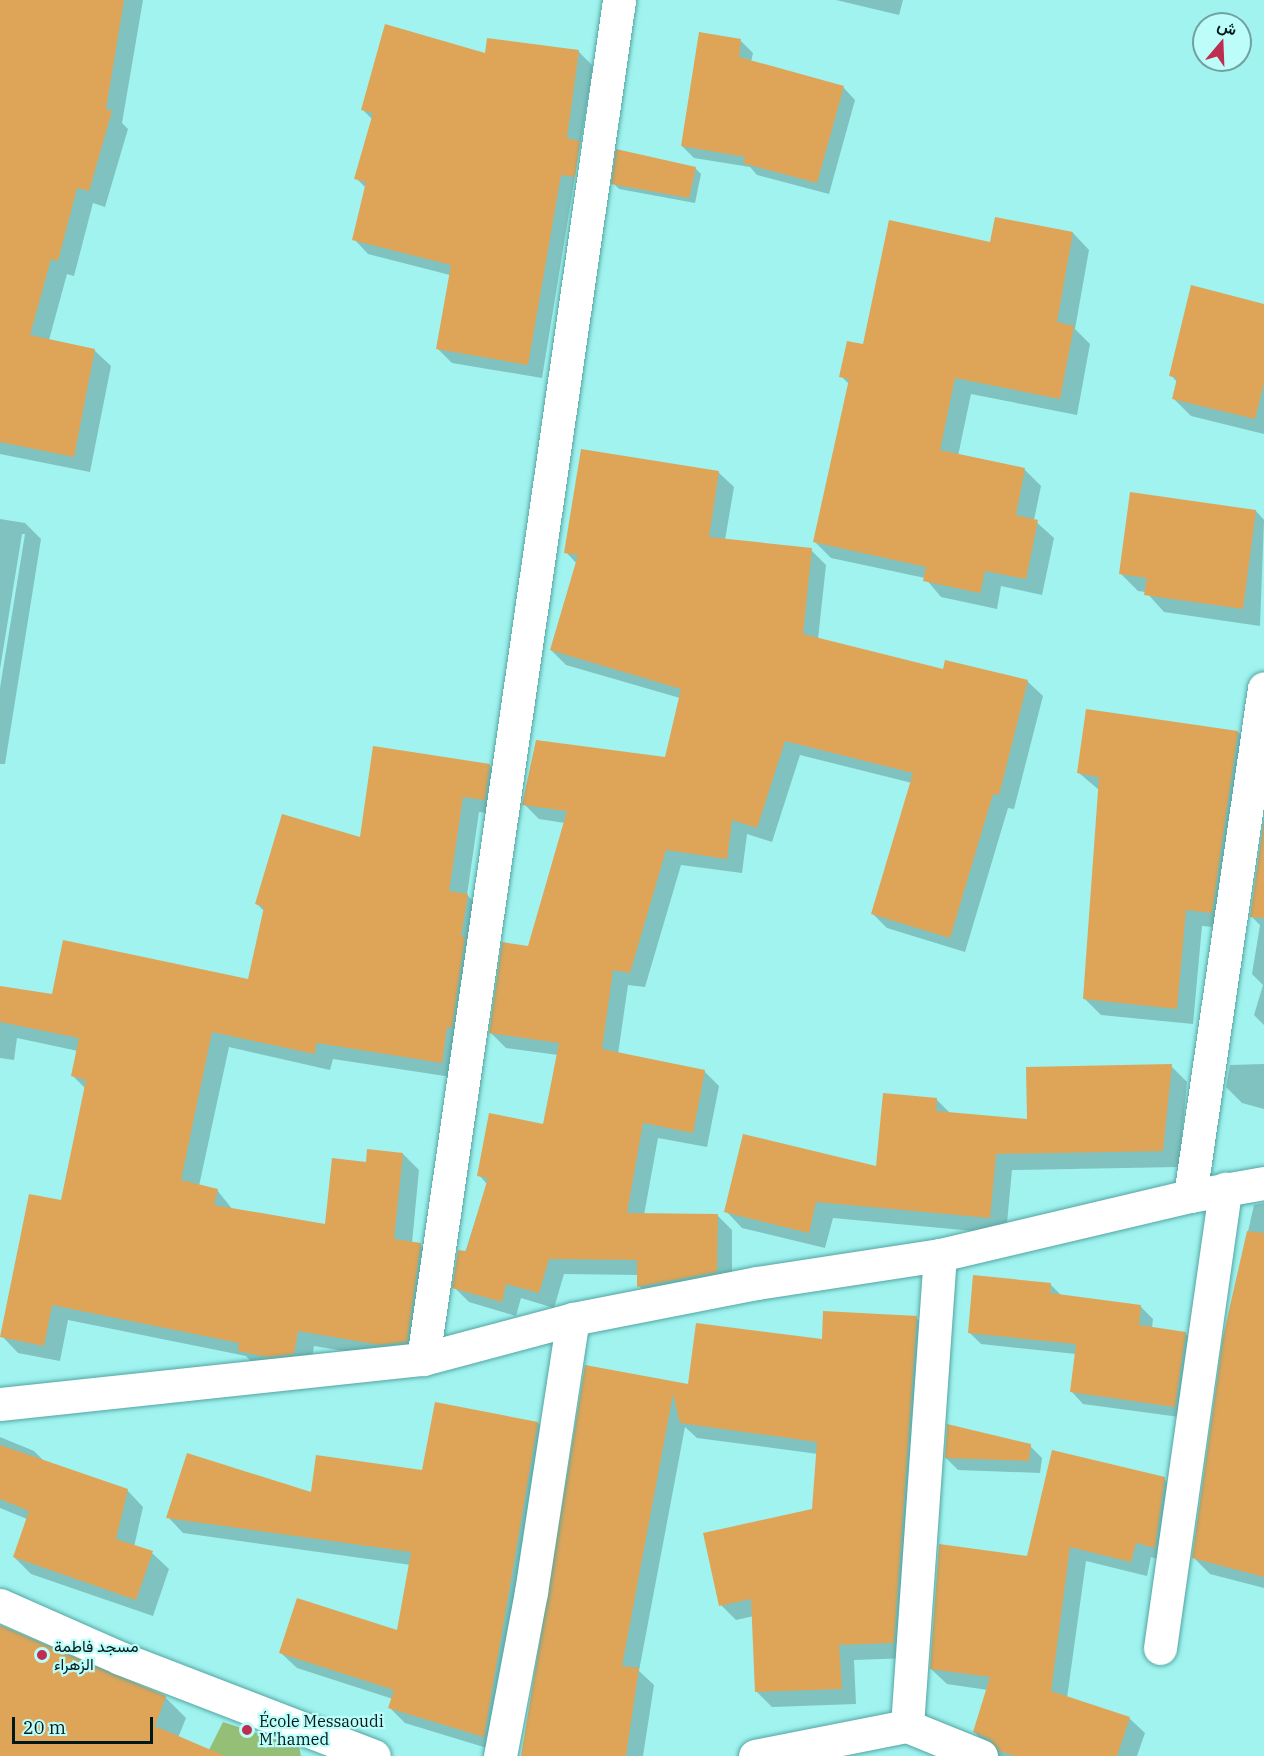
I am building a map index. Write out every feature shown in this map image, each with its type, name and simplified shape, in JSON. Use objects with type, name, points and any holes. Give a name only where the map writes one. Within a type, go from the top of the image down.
[{"type":"street","points":[[423,1359],[619,0]]},
{"type":"street","points":[[1190,1196],[1264,688]]},
{"type":"street","points":[[0,1404],[423,1359],[573,1319],[758,1283],[940,1255],[1190,1196],[1264,1183]]},
{"type":"street","points":[[1160,1648],[1225,1189]]},
{"type":"street","points":[[907,1726],[940,1255]]},
{"type":"street","points":[[500,1756],[531,1592],[573,1319]]},
{"type":"street","points":[[0,1605],[120,1658],[374,1756]]},
{"type":"street","points":[[755,1756],[907,1726],[981,1756]]},
{"type":"green space","name":"École Messaoudi M'hamed","points":[[223,1722],[299,1747],[301,1756],[206,1756]]},
{"type":"building","points":[[0,0],[124,0],[106,109],[112,111],[89,191],[77,188],[58,261],[51,259],[30,335],[95,349],[74,457],[0,442]]},
{"type":"building","points":[[385,24],[485,53],[487,38],[579,50],[567,138],[580,141],[575,177],[561,175],[528,365],[436,349],[451,265],[352,240],[366,182],[354,179],[373,113],[361,110]]},
{"type":"building","points":[[699,32],[741,39],[739,57],[844,86],[817,183],[743,163],[745,157],[681,146]]},
{"type":"building","points":[[616,149],[696,167],[689,198],[611,184]]},
{"type":"building","points":[[995,217],[1073,232],[1057,322],[1074,326],[1060,399],[955,378],[940,450],[1025,468],[1016,515],[1038,520],[1026,579],[985,571],[980,593],[923,581],[926,567],[813,542],[849,379],[839,377],[847,341],[863,344],[889,220],[990,242]]},
{"type":"building","points":[[1191,285],[1264,304],[1264,383],[1255,419],[1172,399],[1177,378],[1169,376]]},
{"type":"building","points":[[581,449],[719,471],[709,537],[812,548],[803,634],[943,669],[945,660],[1028,680],[999,795],[993,794],[950,938],[871,914],[913,773],[785,741],[757,828],[732,820],[727,859],[666,850],[630,973],[613,970],[602,1049],[705,1070],[693,1133],[643,1123],[627,1213],[718,1214],[717,1272],[637,1287],[637,1260],[549,1259],[539,1293],[506,1284],[502,1302],[452,1288],[458,1250],[466,1251],[488,1178],[477,1176],[489,1113],[543,1124],[559,1043],[489,1033],[502,942],[528,946],[567,811],[522,805],[536,740],[665,757],[681,689],[550,650],[578,555],[564,553]]},
{"type":"building","points":[[1130,492],[1256,510],[1243,609],[1144,595],[1147,578],[1119,574]]},
{"type":"building","points":[[1086,709],[1238,731],[1212,913],[1186,910],[1177,1009],[1083,999],[1099,777],[1077,773]]},
{"type":"building","points":[[373,746],[490,764],[485,800],[463,797],[449,891],[468,894],[461,936],[465,937],[452,1028],[447,1027],[442,1063],[317,1043],[314,1054],[212,1032],[181,1180],[218,1189],[214,1205],[325,1224],[332,1158],[366,1162],[367,1149],[403,1153],[394,1239],[421,1243],[407,1342],[380,1345],[298,1331],[294,1354],[268,1357],[238,1351],[239,1343],[52,1305],[44,1346],[0,1337],[29,1194],[61,1200],[86,1080],[71,1076],[79,1038],[0,1022],[0,986],[52,994],[63,940],[248,979],[264,907],[255,904],[282,814],[360,837]]},
{"type":"building","points":[[1264,818],[1264,918],[1250,917]]},
{"type":"building","points":[[1172,1064],[1163,1151],[996,1154],[990,1218],[816,1202],[809,1233],[724,1212],[743,1134],[876,1166],[883,1093],[937,1098],[936,1111],[1027,1119],[1026,1067]]},
{"type":"building","points":[[1247,1231],[1264,1233],[1264,1577],[1192,1558],[1223,1337]]},
{"type":"building","points":[[973,1275],[1051,1283],[1050,1293],[1141,1305],[1139,1325],[1186,1332],[1175,1407],[1070,1392],[1076,1344],[968,1333]]},
{"type":"building","points":[[823,1311],[917,1316],[894,1643],[839,1645],[842,1689],[755,1692],[751,1599],[719,1606],[703,1533],[812,1509],[817,1442],[680,1423],[673,1394],[622,1666],[639,1668],[626,1756],[521,1756],[585,1365],[688,1384],[696,1323],[822,1339]]},
{"type":"building","points":[[435,1402],[538,1422],[484,1737],[388,1708],[394,1690],[279,1653],[297,1598],[397,1630],[411,1552],[166,1518],[187,1453],[311,1492],[316,1455],[422,1470]]},
{"type":"building","points":[[947,1424],[1031,1444],[1029,1461],[945,1458]]},
{"type":"building","points":[[0,1445],[128,1489],[116,1539],[153,1551],[136,1600],[13,1557],[29,1511],[0,1499]]},
{"type":"building","points":[[1052,1450],[1165,1477],[1155,1548],[1136,1543],[1131,1562],[1070,1547],[1051,1691],[1130,1717],[1117,1756],[1015,1756],[999,1751],[989,1739],[973,1732],[990,1677],[930,1669],[939,1544],[1027,1556]]},
{"type":"building","name":"مسجد فاطمة الزهراء","points":[[0,1625],[166,1696],[155,1726],[225,1756],[0,1756]]},
{"type":"place","name":"مسجد فاطمة الزهراء","points":[[42,1655]]},
{"type":"place","name":"École Messaoudi M'hamed","points":[[247,1730]]}]
